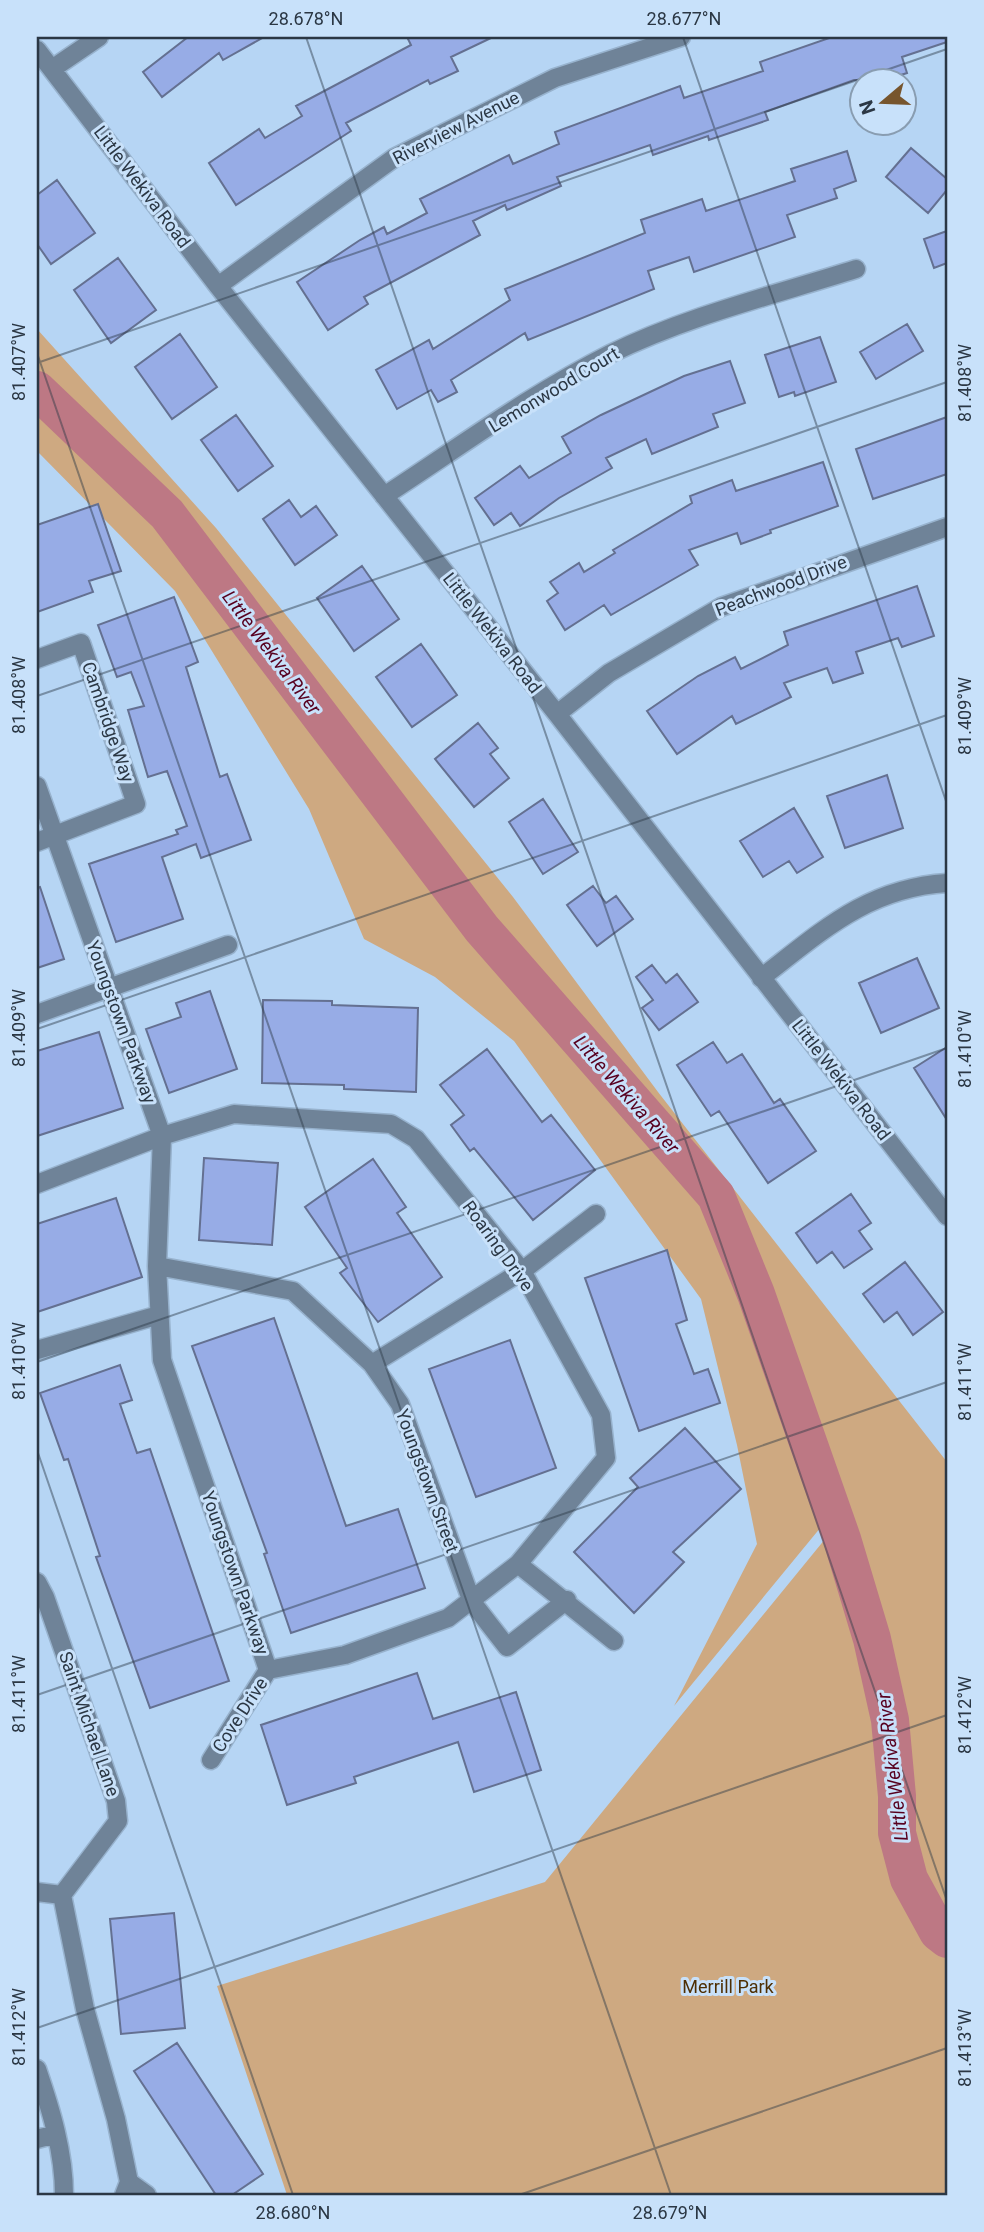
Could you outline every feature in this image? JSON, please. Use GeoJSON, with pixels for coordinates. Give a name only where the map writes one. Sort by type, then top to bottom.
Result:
{"type":"FeatureCollection","features":[{"type":"Feature","properties":{"kind":"street"},"geometry":{"type":"LineString","coordinates":[[52,69],[99,37]]}},
{"type":"Feature","properties":{"kind":"street","name":"Riverview Avenue"},"geometry":{"type":"LineString","coordinates":[[218,286],[394,158],[555,78],[681,37]]}},
{"type":"Feature","properties":{"kind":"street","name":"Little Wekiva Road"},"geometry":{"type":"LineString","coordinates":[[37,50],[218,286],[557,714],[947,1216]]}},
{"type":"Feature","properties":{"kind":"street","name":"Lemonwood Court"},"geometry":{"type":"LineString","coordinates":[[384,496],[543,393],[610,354],[693,320],[856,269]]}},
{"type":"Feature","properties":{"kind":"street","name":"Peachwood Drive"},"geometry":{"type":"LineString","coordinates":[[557,714],[609,673],[721,607],[947,527]]}},
{"type":"Feature","properties":{"kind":"street","name":"Cambridge Way"},"geometry":{"type":"LineString","coordinates":[[37,659],[82,643],[136,804],[55,833]]}},
{"type":"Feature","properties":{"kind":"street","name":"Youngstown Parkway"},"geometry":{"type":"LineString","coordinates":[[37,786],[107,989],[162,1136],[157,1266],[162,1360],[268,1670],[345,1655],[448,1618],[472,1602]]}},
{"type":"Feature","properties":{"kind":"street"},"geometry":{"type":"LineString","coordinates":[[37,842],[55,833]]}},
{"type":"Feature","properties":{"kind":"street"},"geometry":{"type":"LineString","coordinates":[[761,978],[841,916],[875,897],[922,884],[947,883]]}},
{"type":"Feature","properties":{"kind":"street"},"geometry":{"type":"LineString","coordinates":[[37,1014],[228,945]]}},
{"type":"Feature","properties":{"kind":"street","name":"Roaring Drive"},"geometry":{"type":"LineString","coordinates":[[37,1184],[162,1136],[234,1114],[391,1124],[416,1139],[522,1271],[601,1415],[606,1458],[518,1564],[472,1602]]}},
{"type":"Feature","properties":{"kind":"street"},"geometry":{"type":"LineString","coordinates":[[157,1266],[293,1291],[372,1364],[522,1271],[596,1214]]}},
{"type":"Feature","properties":{"kind":"street"},"geometry":{"type":"LineString","coordinates":[[37,1350],[159,1315]]}},
{"type":"Feature","properties":{"kind":"street","name":"Youngstown Street"},"geometry":{"type":"LineString","coordinates":[[372,1364],[400,1404],[472,1602],[507,1647],[566,1600]]}},
{"type":"Feature","properties":{"kind":"street"},"geometry":{"type":"LineString","coordinates":[[518,1564],[614,1641]]}},
{"type":"Feature","properties":{"kind":"street","name":"Saint Michael Lane"},"geometry":{"type":"LineString","coordinates":[[37,1582],[116,1801],[118,1821],[62,1895]]}},
{"type":"Feature","properties":{"kind":"street","name":"Cove Drive"},"geometry":{"type":"LineString","coordinates":[[211,1760],[268,1670]]}},
{"type":"Feature","properties":{"kind":"street"},"geometry":{"type":"LineString","coordinates":[[37,1892],[62,1895],[85,2009],[116,2119],[127,2189],[147,2195]]}},
{"type":"Feature","properties":{"kind":"street"},"geometry":{"type":"LineString","coordinates":[[37,2069],[56,2134],[64,2195]]}},
{"type":"Feature","properties":{"kind":"street"},"geometry":{"type":"LineString","coordinates":[[37,2139],[56,2134]]}},
{"type":"Feature","properties":{"kind":"green space"},"geometry":{"type":"Polygon","coordinates":[[[37,329],[216,528],[513,897],[658,1092],[947,1462],[947,1930],[917,1876],[906,1832],[891,1714],[866,1606],[836,1525],[827,1524],[821,1527],[674,1706],[757,1544],[737,1445],[701,1299],[514,1041],[435,977],[364,939],[309,809],[175,591],[37,451],[37,329]]]}},
{"type":"Feature","properties":{"kind":"green space","name":"Merrill Park"},"geometry":{"type":"Polygon","coordinates":[[[830,1533],[858,1622],[875,1690],[897,1836],[904,1865],[914,1894],[928,1921],[947,1946],[947,2195],[287,2195],[217,1986],[545,1882],[830,1533]]]}},
{"type":"Feature","properties":{"kind":"building"},"geometry":{"type":"Polygon","coordinates":[[[188,37],[264,37],[223,60],[219,53],[162,97],[143,72],[188,37]]]}},
{"type":"Feature","properties":{"kind":"building"},"geometry":{"type":"Polygon","coordinates":[[[407,37],[493,37],[451,57],[458,71],[430,84],[428,80],[346,123],[351,131],[236,205],[209,163],[259,129],[265,138],[302,116],[296,106],[411,45],[407,37]]]}},
{"type":"Feature","properties":{"kind":"building"},"geometry":{"type":"Polygon","coordinates":[[[832,37],[947,37],[947,42],[902,57],[905,66],[848,66],[848,82],[765,112],[768,120],[709,140],[708,136],[653,155],[650,145],[557,177],[561,186],[507,210],[505,205],[473,221],[480,235],[364,297],[368,304],[328,330],[297,282],[384,227],[387,234],[427,213],[420,199],[509,155],[513,164],[559,144],[555,132],[680,86],[684,98],[763,71],[760,62],[832,37]]]}},
{"type":"Feature","properties":{"kind":"building"},"geometry":{"type":"Polygon","coordinates":[[[911,148],[947,179],[947,190],[928,213],[886,177],[911,148]]]}},
{"type":"Feature","properties":{"kind":"building"},"geometry":{"type":"Polygon","coordinates":[[[847,151],[856,181],[834,189],[837,198],[787,215],[795,237],[694,272],[689,257],[648,271],[654,289],[528,340],[525,333],[451,380],[457,392],[438,402],[431,390],[397,409],[376,370],[429,340],[433,349],[510,300],[505,289],[645,233],[641,220],[702,199],[706,211],[795,181],[791,169],[847,151]]]}},
{"type":"Feature","properties":{"kind":"building"},"geometry":{"type":"Polygon","coordinates":[[[57,180],[95,233],[51,264],[37,244],[37,195],[57,180]]]}},
{"type":"Feature","properties":{"kind":"building"},"geometry":{"type":"Polygon","coordinates":[[[947,231],[947,263],[934,268],[924,239],[947,231]]]}},
{"type":"Feature","properties":{"kind":"building"},"geometry":{"type":"Polygon","coordinates":[[[118,258],[156,310],[111,343],[74,290],[118,258]]]}},
{"type":"Feature","properties":{"kind":"building"},"geometry":{"type":"Polygon","coordinates":[[[907,324],[923,351],[876,379],[860,352],[907,324]]]}},
{"type":"Feature","properties":{"kind":"building"},"geometry":{"type":"Polygon","coordinates":[[[180,334],[217,387],[172,419],[135,367],[180,334]]]}},
{"type":"Feature","properties":{"kind":"building"},"geometry":{"type":"Polygon","coordinates":[[[820,337],[836,382],[795,396],[794,392],[779,397],[765,355],[820,337]]]}},
{"type":"Feature","properties":{"kind":"building"},"geometry":{"type":"Polygon","coordinates":[[[730,361],[745,403],[713,414],[718,427],[652,454],[646,439],[606,458],[612,468],[559,498],[520,526],[511,513],[494,525],[475,498],[520,466],[529,478],[571,453],[562,437],[601,415],[684,376],[730,361]]]}},
{"type":"Feature","properties":{"kind":"building"},"geometry":{"type":"Polygon","coordinates":[[[236,415],[273,466],[238,491],[201,440],[236,415]]]}},
{"type":"Feature","properties":{"kind":"building"},"geometry":{"type":"Polygon","coordinates":[[[947,417],[947,474],[873,499],[856,449],[947,417]]]}},
{"type":"Feature","properties":{"kind":"building"},"geometry":{"type":"Polygon","coordinates":[[[823,462],[838,506],[770,530],[771,533],[741,544],[737,533],[689,550],[698,565],[611,615],[604,605],[565,630],[547,601],[558,593],[550,582],[579,563],[584,572],[615,553],[613,550],[692,503],[690,496],[732,480],[736,491],[823,462]]]}},
{"type":"Feature","properties":{"kind":"building"},"geometry":{"type":"Polygon","coordinates":[[[289,500],[301,517],[316,506],[337,535],[295,565],[263,519],[289,500]]]}},
{"type":"Feature","properties":{"kind":"building"},"geometry":{"type":"Polygon","coordinates":[[[98,504],[121,571],[89,581],[93,592],[37,612],[37,525],[98,504]]]}},
{"type":"Feature","properties":{"kind":"building"},"geometry":{"type":"Polygon","coordinates":[[[362,566],[399,619],[354,651],[317,598],[362,566]]]}},
{"type":"Feature","properties":{"kind":"building"},"geometry":{"type":"Polygon","coordinates":[[[917,586],[934,636],[902,647],[898,638],[856,652],[863,673],[833,683],[827,668],[784,683],[791,697],[736,724],[732,716],[677,754],[647,711],[698,676],[735,657],[741,669],[788,645],[784,632],[917,586]]]}},
{"type":"Feature","properties":{"kind":"building"},"geometry":{"type":"Polygon","coordinates":[[[174,597],[198,662],[186,667],[220,777],[227,774],[251,840],[201,858],[196,844],[162,857],[183,919],[116,942],[89,864],[178,834],[176,830],[187,826],[167,771],[148,777],[128,710],[144,706],[131,672],[117,677],[98,625],[174,597]]]}},
{"type":"Feature","properties":{"kind":"building"},"geometry":{"type":"Polygon","coordinates":[[[421,644],[457,695],[412,727],[376,677],[421,644]]]}},
{"type":"Feature","properties":{"kind":"building"},"geometry":{"type":"Polygon","coordinates":[[[478,723],[498,748],[490,754],[509,778],[474,807],[435,759],[478,723]]]}},
{"type":"Feature","properties":{"kind":"building"},"geometry":{"type":"Polygon","coordinates":[[[887,775],[903,828],[845,848],[827,796],[887,775]]]}},
{"type":"Feature","properties":{"kind":"building"},"geometry":{"type":"Polygon","coordinates":[[[543,799],[578,852],[543,874],[509,822],[543,799]]]}},
{"type":"Feature","properties":{"kind":"building"},"geometry":{"type":"Polygon","coordinates":[[[794,808],[823,857],[797,873],[789,861],[763,877],[740,841],[794,808]]]}},
{"type":"Feature","properties":{"kind":"building"},"geometry":{"type":"Polygon","coordinates":[[[593,886],[606,903],[616,896],[633,919],[597,946],[567,905],[593,886]]]}},
{"type":"Feature","properties":{"kind":"building"},"geometry":{"type":"Polygon","coordinates":[[[40,887],[64,959],[37,968],[37,888],[40,887]]]}},
{"type":"Feature","properties":{"kind":"building"},"geometry":{"type":"Polygon","coordinates":[[[917,958],[939,1008],[881,1033],[859,983],[917,958]]]}},
{"type":"Feature","properties":{"kind":"building"},"geometry":{"type":"Polygon","coordinates":[[[652,965],[666,983],[677,974],[698,1002],[659,1030],[642,1008],[653,1000],[636,977],[652,965]]]}},
{"type":"Feature","properties":{"kind":"building"},"geometry":{"type":"Polygon","coordinates":[[[210,991],[237,1069],[169,1093],[146,1029],[181,1017],[176,1003],[210,991]]]}},
{"type":"Feature","properties":{"kind":"building"},"geometry":{"type":"Polygon","coordinates":[[[263,1000],[332,1001],[332,1005],[418,1008],[416,1092],[344,1089],[344,1085],[262,1083],[263,1000]]]}},
{"type":"Feature","properties":{"kind":"building"},"geometry":{"type":"Polygon","coordinates":[[[99,1032],[123,1108],[37,1136],[37,1051],[99,1032]]]}},
{"type":"Feature","properties":{"kind":"building"},"geometry":{"type":"Polygon","coordinates":[[[713,1042],[727,1063],[742,1054],[774,1103],[780,1099],[816,1151],[768,1183],[719,1111],[711,1116],[677,1065],[713,1042]]]}},
{"type":"Feature","properties":{"kind":"building"},"geometry":{"type":"Polygon","coordinates":[[[947,1047],[947,1120],[914,1068],[947,1047]]]}},
{"type":"Feature","properties":{"kind":"building"},"geometry":{"type":"Polygon","coordinates":[[[487,1049],[542,1122],[551,1115],[595,1170],[533,1220],[474,1148],[470,1151],[451,1125],[464,1115],[440,1085],[487,1049]]]}},
{"type":"Feature","properties":{"kind":"building"},"geometry":{"type":"Polygon","coordinates":[[[204,1158],[278,1163],[272,1245],[199,1240],[204,1158]]]}},
{"type":"Feature","properties":{"kind":"building"},"geometry":{"type":"Polygon","coordinates":[[[373,1159],[406,1207],[397,1213],[442,1277],[378,1322],[340,1273],[347,1268],[305,1207],[373,1159]]]}},
{"type":"Feature","properties":{"kind":"building"},"geometry":{"type":"Polygon","coordinates":[[[851,1194],[871,1223],[859,1231],[872,1249],[844,1268],[832,1252],[817,1263],[796,1233],[851,1194]]]}},
{"type":"Feature","properties":{"kind":"building"},"geometry":{"type":"Polygon","coordinates":[[[116,1198],[142,1277],[37,1312],[37,1224],[116,1198]]]}},
{"type":"Feature","properties":{"kind":"building"},"geometry":{"type":"Polygon","coordinates":[[[667,1250],[687,1320],[676,1324],[694,1374],[708,1369],[720,1403],[639,1431],[585,1278],[667,1250]]]}},
{"type":"Feature","properties":{"kind":"building"},"geometry":{"type":"Polygon","coordinates":[[[905,1262],[943,1312],[913,1335],[897,1312],[884,1322],[863,1294],[905,1262]]]}},
{"type":"Feature","properties":{"kind":"building"},"geometry":{"type":"Polygon","coordinates":[[[274,1318],[346,1526],[398,1509],[425,1588],[291,1633],[264,1554],[267,1553],[192,1346],[274,1318]]]}},
{"type":"Feature","properties":{"kind":"building"},"geometry":{"type":"Polygon","coordinates":[[[510,1340],[556,1468],[476,1497],[429,1369],[510,1340]]]}},
{"type":"Feature","properties":{"kind":"building"},"geometry":{"type":"Polygon","coordinates":[[[120,1365],[132,1400],[120,1404],[137,1453],[150,1449],[229,1681],[150,1708],[96,1557],[100,1556],[68,1459],[64,1460],[40,1393],[120,1365]]]}},
{"type":"Feature","properties":{"kind":"building"},"geometry":{"type":"Polygon","coordinates":[[[685,1428],[741,1489],[673,1552],[684,1562],[634,1613],[574,1552],[638,1487],[630,1478],[685,1428]]]}},
{"type":"Feature","properties":{"kind":"building"},"geometry":{"type":"Polygon","coordinates":[[[417,1673],[433,1719],[516,1692],[541,1770],[474,1792],[458,1742],[354,1777],[356,1783],[287,1805],[261,1725],[417,1673]]]}},
{"type":"Feature","properties":{"kind":"building"},"geometry":{"type":"Polygon","coordinates":[[[174,1913],[185,2028],[121,2034],[110,1919],[174,1913]]]}},
{"type":"Feature","properties":{"kind":"building"},"geometry":{"type":"Polygon","coordinates":[[[177,2043],[263,2174],[232,2195],[216,2195],[134,2071],[177,2043]]]}},
{"type":"Feature","properties":{"kind":"waterway","name":"Little Wekiva River"},"geometry":{"type":"LineString","coordinates":[[37,390],[167,514],[482,929],[716,1196],[756,1294],[842,1539],[872,1639],[890,1720],[897,1796],[897,1833],[909,1879],[938,1932],[947,1939]]}}]}
